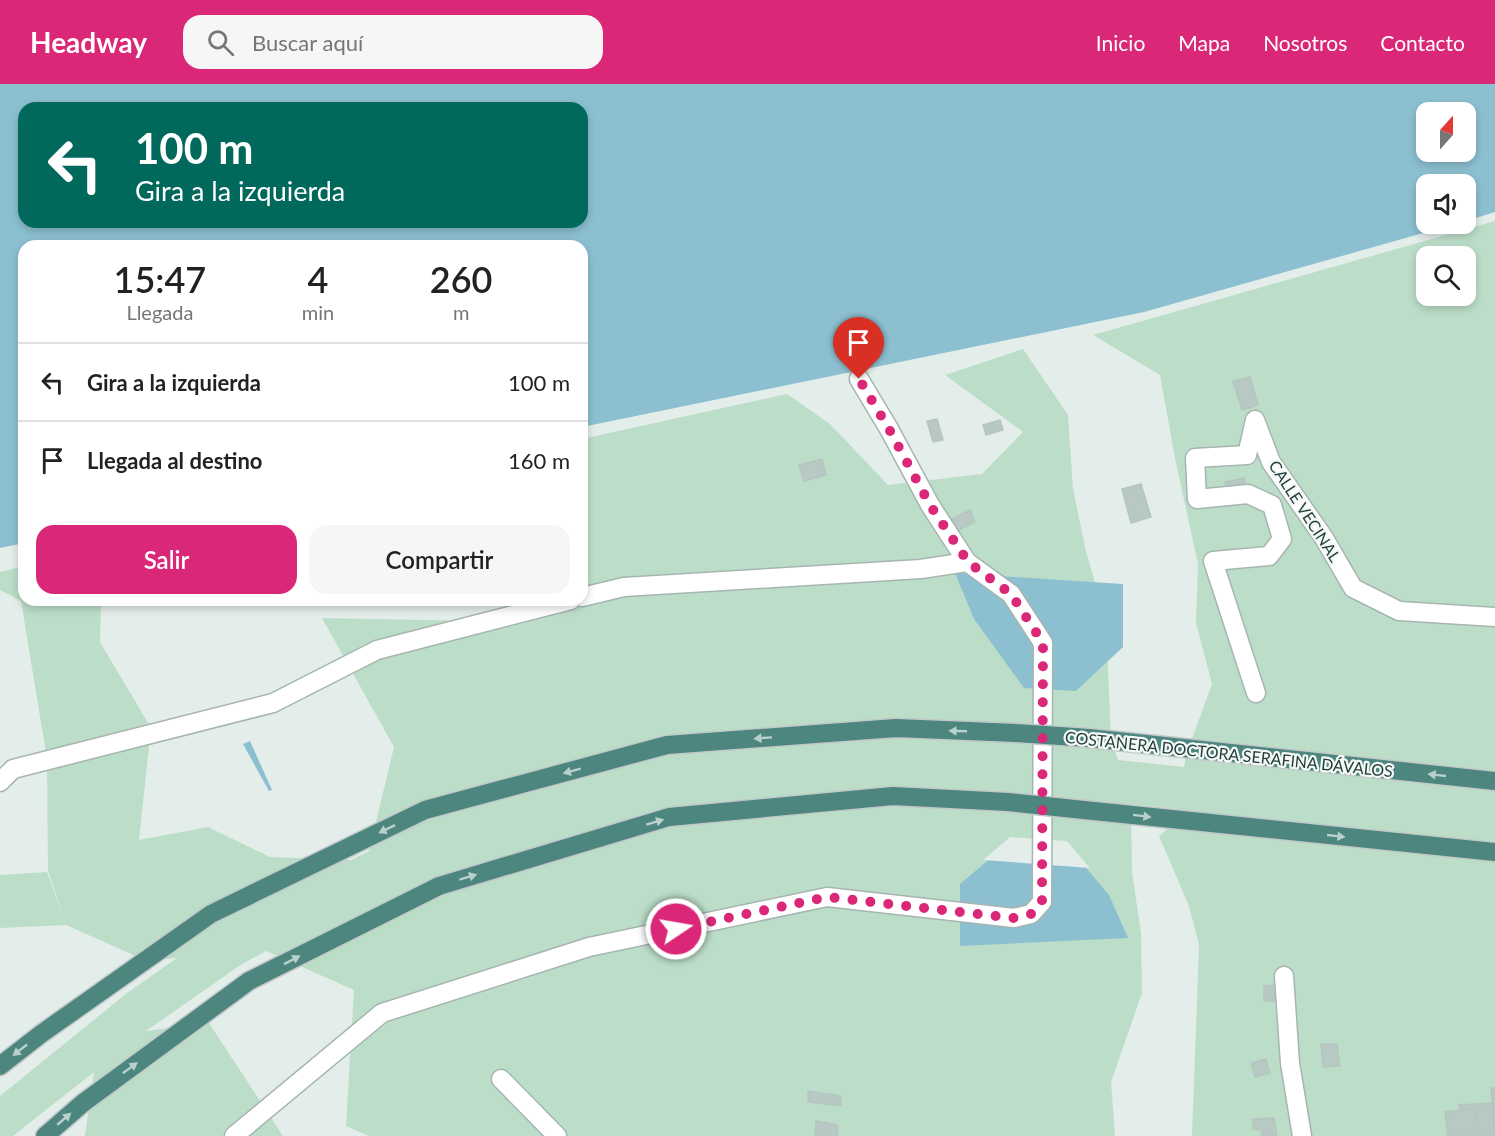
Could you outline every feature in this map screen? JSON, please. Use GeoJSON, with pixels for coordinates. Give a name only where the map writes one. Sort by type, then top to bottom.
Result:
{"type":"FeatureCollection","features":[{"type":"Feature","properties":{"kind":"highway","name":"COSTANERA DOCTORA SERAFINA DÁVALOS"},"geometry":{"type":"LineString","coordinates":[[0,1066],[41,1034],[211,914],[425,810],[667,745],[896,728],[1016,733],[1089,738],[1495,781]]}},
{"type":"Feature","properties":{"kind":"highway"},"geometry":{"type":"LineString","coordinates":[[45,1136],[83,1103],[249,981],[439,886],[669,817],[893,796],[1008,802],[1495,852]]}},
{"type":"Feature","properties":{"kind":"street"},"geometry":{"type":"LineString","coordinates":[[234,1136],[382,1013],[589,948],[827,897],[1014,918],[1031,914],[1042,902],[1043,643],[1011,594],[968,562],[930,505],[859,379]]}},
{"type":"Feature","properties":{"kind":"street","name":"CALLE VECINAL"},"geometry":{"type":"LineString","coordinates":[[1256,693],[1213,561],[1269,556],[1282,539],[1272,505],[1248,494],[1197,499],[1195,458],[1248,455],[1256,420],[1271,462],[1324,538],[1353,588],[1399,611],[1495,617]]}},
{"type":"Feature","properties":{"kind":"street"},"geometry":{"type":"LineString","coordinates":[[588,595],[624,586],[921,569],[968,562]]}},
{"type":"Feature","properties":{"kind":"street"},"geometry":{"type":"LineString","coordinates":[[0,782],[13,769],[273,704],[377,650],[548,606]]}},
{"type":"Feature","properties":{"kind":"street"},"geometry":{"type":"LineString","coordinates":[[1284,976],[1290,1063],[1302,1136]]}},
{"type":"Feature","properties":{"kind":"street"},"geometry":{"type":"LineString","coordinates":[[501,1079],[557,1136]]}},
{"type":"Feature","properties":{"kind":"green space"},"geometry":{"type":"Polygon","coordinates":[[[1495,221],[1495,1136],[1192,1136],[1199,945],[1189,906],[1159,836],[1176,822],[1178,809],[1131,804],[1132,873],[1141,933],[1142,993],[1111,1082],[1115,1136],[369,1136],[346,1126],[354,990],[266,951],[242,964],[146,1031],[209,1023],[283,1136],[85,1136],[94,1072],[13,1136],[0,1136],[0,1096],[127,993],[177,958],[147,961],[66,925],[0,928],[0,875],[47,872],[65,922],[48,871],[47,759],[22,606],[101,606],[100,642],[151,728],[139,840],[208,827],[270,857],[351,860],[369,851],[394,747],[322,618],[479,621],[553,606],[588,606],[588,438],[787,394],[830,424],[888,485],[982,474],[1023,432],[945,375],[1023,349],[1068,415],[1073,489],[1086,552],[1106,619],[1111,740],[1118,760],[1184,767],[1186,755],[1212,684],[1196,623],[1198,564],[1160,375],[1093,335],[1449,234],[1476,234],[1476,226],[1495,221]]]}},
{"type":"Feature","properties":{"kind":"green space"},"geometry":{"type":"Polygon","coordinates":[[[18,568],[18,599],[0,590],[0,572],[18,568]]]}},
{"type":"Feature","properties":{"kind":"water"},"geometry":{"type":"Polygon","coordinates":[[[0,84],[1495,84],[1495,212],[1476,218],[1476,174],[1416,174],[1416,234],[1420,234],[1144,312],[588,426],[588,240],[18,240],[18,544],[0,548],[0,84]]]}},
{"type":"Feature","properties":{"kind":"water"},"geometry":{"type":"Polygon","coordinates":[[[955,573],[1123,584],[1123,647],[1076,691],[1024,688],[974,619],[955,573]]]}},
{"type":"Feature","properties":{"kind":"water"},"geometry":{"type":"Polygon","coordinates":[[[250,741],[272,790],[269,791],[243,744],[250,741]]]}},
{"type":"Feature","properties":{"kind":"water"},"geometry":{"type":"Polygon","coordinates":[[[1012,840],[1066,844],[1109,895],[1128,938],[960,946],[960,884],[1012,840]]]}},
{"type":"Feature","properties":{"kind":"pier"},"geometry":{"type":"Polygon","coordinates":[[[1010,837],[1067,841],[1090,868],[983,860],[1010,837]]]}},
{"type":"Feature","properties":{"kind":"building"},"geometry":{"type":"Polygon","coordinates":[[[1250,377],[1258,405],[1242,410],[1233,381],[1250,377]]]}},
{"type":"Feature","properties":{"kind":"building"},"geometry":{"type":"Polygon","coordinates":[[[937,419],[943,440],[933,442],[927,421],[937,419]]]}},
{"type":"Feature","properties":{"kind":"building"},"geometry":{"type":"Polygon","coordinates":[[[1000,420],[1003,430],[986,435],[983,425],[1000,420]]]}},
{"type":"Feature","properties":{"kind":"building"},"geometry":{"type":"Polygon","coordinates":[[[822,459],[826,475],[804,481],[799,465],[822,459]]]}},
{"type":"Feature","properties":{"kind":"building"},"geometry":{"type":"Polygon","coordinates":[[[1244,478],[1248,494],[1229,498],[1225,482],[1244,478]]]}},
{"type":"Feature","properties":{"kind":"building"},"geometry":{"type":"Polygon","coordinates":[[[1141,484],[1151,517],[1131,523],[1122,489],[1141,484]]]}},
{"type":"Feature","properties":{"kind":"building"},"geometry":{"type":"Polygon","coordinates":[[[970,510],[975,522],[957,531],[951,519],[970,510]]]}},
{"type":"Feature","properties":{"kind":"building"},"geometry":{"type":"Polygon","coordinates":[[[1264,985],[1276,986],[1275,1001],[1264,1001],[1264,985]]]}},
{"type":"Feature","properties":{"kind":"building"},"geometry":{"type":"Polygon","coordinates":[[[1321,1044],[1337,1044],[1340,1066],[1323,1067],[1321,1044]]]}},
{"type":"Feature","properties":{"kind":"building"},"geometry":{"type":"Polygon","coordinates":[[[1266,1059],[1270,1073],[1255,1077],[1251,1063],[1266,1059]]]}},
{"type":"Feature","properties":{"kind":"building"},"geometry":{"type":"Polygon","coordinates":[[[1491,1088],[1495,1088],[1494,1125],[1491,1088]]]}},
{"type":"Feature","properties":{"kind":"building"},"geometry":{"type":"Polygon","coordinates":[[[808,1091],[841,1096],[841,1106],[808,1102],[808,1091]]]}},
{"type":"Feature","properties":{"kind":"building"},"geometry":{"type":"Polygon","coordinates":[[[1492,1103],[1495,1136],[1461,1136],[1459,1105],[1492,1103]]]}},
{"type":"Feature","properties":{"kind":"building"},"geometry":{"type":"Polygon","coordinates":[[[1476,1108],[1479,1136],[1448,1136],[1445,1112],[1476,1108]]]}},
{"type":"Feature","properties":{"kind":"building"},"geometry":{"type":"Polygon","coordinates":[[[1274,1118],[1277,1136],[1261,1136],[1263,1130],[1253,1129],[1253,1119],[1274,1118]]]}},
{"type":"Feature","properties":{"kind":"building"},"geometry":{"type":"Polygon","coordinates":[[[816,1121],[837,1125],[838,1136],[815,1136],[816,1121]]]}},
{"type":"Feature","properties":{"kind":"route"},"geometry":{"type":"LineString","coordinates":[[676,929],[827,897],[1014,918],[1031,914],[1042,902],[1043,643],[1011,594],[968,562],[930,505],[859,379]]}}]}
